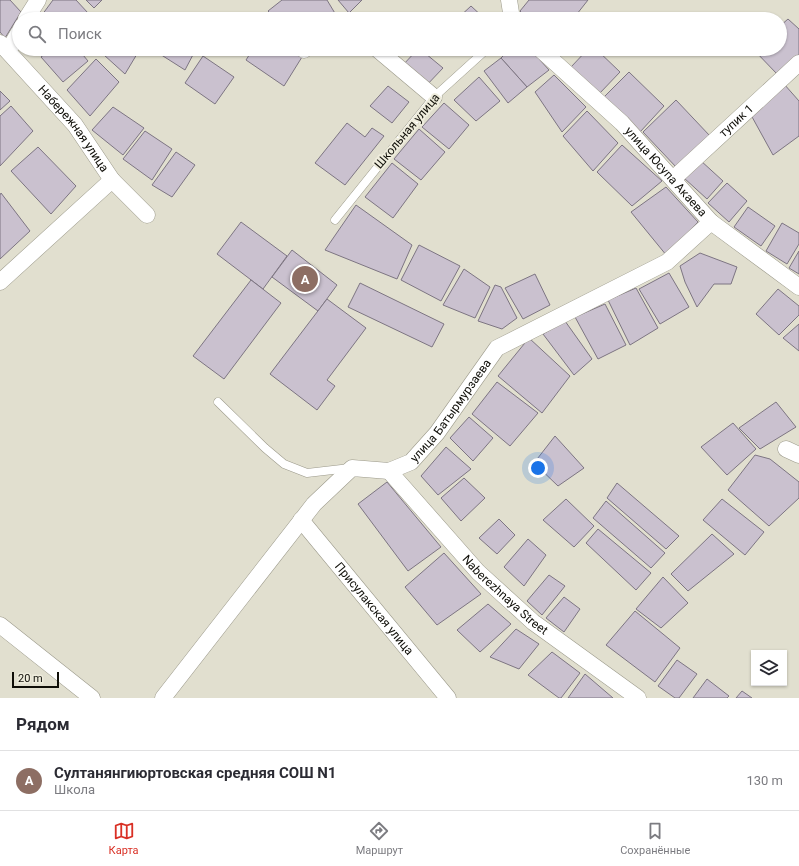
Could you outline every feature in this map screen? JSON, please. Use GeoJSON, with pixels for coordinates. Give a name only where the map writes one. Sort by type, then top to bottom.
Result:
{"type":"FeatureCollection","features":[{"type":"Feature","properties":{"kind":"street"},"geometry":{"type":"LineString","coordinates":[[30,12],[38,0]]}},
{"type":"Feature","properties":{"kind":"street"},"geometry":{"type":"LineString","coordinates":[[508,0],[511,12]]}},
{"type":"Feature","properties":{"kind":"street"},"geometry":{"type":"LineString","coordinates":[[4,47],[12,39]]}},
{"type":"Feature","properties":{"kind":"street","name":"Набережная улица"},"geometry":{"type":"LineString","coordinates":[[4,47],[12,56]]}},
{"type":"Feature","properties":{"kind":"street","name":"Набережная улица"},"geometry":{"type":"LineString","coordinates":[[12,56],[75,125],[112,180],[147,215]]}},
{"type":"Feature","properties":{"kind":"street"},"geometry":{"type":"LineString","coordinates":[[385,56],[434,97]]}},
{"type":"Feature","properties":{"kind":"street","name":"улица Юсупа Акаева"},"geometry":{"type":"LineString","coordinates":[[548,56],[622,123],[712,222],[799,287]]}},
{"type":"Feature","properties":{"kind":"street","name":"тупик 1"},"geometry":{"type":"LineString","coordinates":[[673,179],[799,63]]}},
{"type":"Feature","properties":{"kind":"street"},"geometry":{"type":"LineString","coordinates":[[0,282],[112,180]]}},
{"type":"Feature","properties":{"kind":"street","name":"улица Батырмурзаева"},"geometry":{"type":"LineString","coordinates":[[352,468],[389,471],[411,462],[437,433],[497,348],[667,262],[712,222]]}},
{"type":"Feature","properties":{"kind":"street"},"geometry":{"type":"LineString","coordinates":[[163,698],[314,504],[352,468]]}},
{"type":"Feature","properties":{"kind":"street","name":"Naberezhnaya Street"},"geometry":{"type":"LineString","coordinates":[[389,471],[478,572],[533,622],[638,698]]}},
{"type":"Feature","properties":{"kind":"street","name":"Присулакская улица"},"geometry":{"type":"LineString","coordinates":[[301,520],[448,698]]}},
{"type":"Feature","properties":{"kind":"street"},"geometry":{"type":"LineString","coordinates":[[0,625],[92,698]]}},
{"type":"Feature","properties":{"kind":"lane","name":"Школьная улица"},"geometry":{"type":"LineString","coordinates":[[335,220],[434,97],[480,56]]}},
{"type":"Feature","properties":{"kind":"lane"},"geometry":{"type":"LineString","coordinates":[[218,402],[265,448],[284,464],[307,473],[352,468]]}},
{"type":"Feature","properties":{"kind":"building"},"geometry":{"type":"Polygon","coordinates":[[[0,0],[10,0],[21,12],[12,12],[12,27],[5,38],[0,32],[0,0]]]}},
{"type":"Feature","properties":{"kind":"building"},"geometry":{"type":"Polygon","coordinates":[[[53,0],[76,0],[87,12],[44,12],[53,0]]]}},
{"type":"Feature","properties":{"kind":"building"},"geometry":{"type":"Polygon","coordinates":[[[86,0],[102,0],[94,8],[86,0]]]}},
{"type":"Feature","properties":{"kind":"building"},"geometry":{"type":"Polygon","coordinates":[[[282,0],[327,0],[334,12],[269,12],[268,11],[282,0]]]}},
{"type":"Feature","properties":{"kind":"building"},"geometry":{"type":"Polygon","coordinates":[[[338,0],[362,0],[350,12],[348,12],[338,0]]]}},
{"type":"Feature","properties":{"kind":"building"},"geometry":{"type":"Polygon","coordinates":[[[529,0],[588,0],[579,12],[520,11],[529,0]]]}},
{"type":"Feature","properties":{"kind":"building"},"geometry":{"type":"Polygon","coordinates":[[[471,6],[477,12],[465,12],[471,6]]]}},
{"type":"Feature","properties":{"kind":"building"},"geometry":{"type":"Polygon","coordinates":[[[788,19],[799,29],[799,55],[777,74],[760,56],[787,56],[788,19]]]}},
{"type":"Feature","properties":{"kind":"building"},"geometry":{"type":"Polygon","coordinates":[[[84,56],[88,61],[63,82],[41,57],[84,56]]]}},
{"type":"Feature","properties":{"kind":"building"},"geometry":{"type":"Polygon","coordinates":[[[105,56],[136,56],[125,74],[105,56]]]}},
{"type":"Feature","properties":{"kind":"building"},"geometry":{"type":"Polygon","coordinates":[[[163,56],[192,56],[185,70],[163,56]]]}},
{"type":"Feature","properties":{"kind":"building"},"geometry":{"type":"Polygon","coordinates":[[[203,56],[234,77],[215,104],[185,83],[203,56]]]}},
{"type":"Feature","properties":{"kind":"building"},"geometry":{"type":"Polygon","coordinates":[[[249,56],[302,57],[284,86],[246,60],[249,56]]]}},
{"type":"Feature","properties":{"kind":"building"},"geometry":{"type":"Polygon","coordinates":[[[411,56],[428,56],[443,68],[424,88],[401,67],[411,56]]]}},
{"type":"Feature","properties":{"kind":"building"},"geometry":{"type":"Polygon","coordinates":[[[503,56],[536,56],[549,70],[527,87],[501,58],[503,56]]]}},
{"type":"Feature","properties":{"kind":"building"},"geometry":{"type":"Polygon","coordinates":[[[581,56],[603,56],[620,72],[599,94],[571,67],[581,56]]]}},
{"type":"Feature","properties":{"kind":"building"},"geometry":{"type":"Polygon","coordinates":[[[501,58],[527,87],[508,103],[484,71],[501,58]]]}},
{"type":"Feature","properties":{"kind":"building"},"geometry":{"type":"Polygon","coordinates":[[[96,59],[119,82],[90,116],[67,90],[96,59]]]}},
{"type":"Feature","properties":{"kind":"building"},"geometry":{"type":"Polygon","coordinates":[[[629,72],[664,106],[640,132],[604,97],[629,72]]]}},
{"type":"Feature","properties":{"kind":"building"},"geometry":{"type":"Polygon","coordinates":[[[554,75],[586,107],[562,132],[535,92],[554,75]]]}},
{"type":"Feature","properties":{"kind":"building"},"geometry":{"type":"Polygon","coordinates":[[[479,77],[500,101],[476,121],[454,100],[479,77]]]}},
{"type":"Feature","properties":{"kind":"building"},"geometry":{"type":"Polygon","coordinates":[[[784,84],[799,101],[799,136],[773,155],[751,115],[784,84]]]}},
{"type":"Feature","properties":{"kind":"building"},"geometry":{"type":"Polygon","coordinates":[[[388,86],[409,102],[392,123],[370,106],[388,86]]]}},
{"type":"Feature","properties":{"kind":"building"},"geometry":{"type":"Polygon","coordinates":[[[0,91],[10,101],[0,110],[0,91]]]}},
{"type":"Feature","properties":{"kind":"building"},"geometry":{"type":"Polygon","coordinates":[[[676,100],[710,136],[677,168],[643,132],[676,100]]]}},
{"type":"Feature","properties":{"kind":"building"},"geometry":{"type":"Polygon","coordinates":[[[444,103],[469,125],[449,149],[422,127],[444,103]]]}},
{"type":"Feature","properties":{"kind":"building"},"geometry":{"type":"Polygon","coordinates":[[[11,106],[33,131],[0,166],[0,116],[11,106]]]}},
{"type":"Feature","properties":{"kind":"building"},"geometry":{"type":"Polygon","coordinates":[[[113,107],[144,128],[123,155],[92,130],[113,107]]]}},
{"type":"Feature","properties":{"kind":"building"},"geometry":{"type":"Polygon","coordinates":[[[587,111],[618,143],[593,171],[563,136],[587,111]]]}},
{"type":"Feature","properties":{"kind":"building"},"geometry":{"type":"Polygon","coordinates":[[[347,123],[365,137],[372,128],[384,136],[345,185],[315,163],[347,123]]]}},
{"type":"Feature","properties":{"kind":"building"},"geometry":{"type":"Polygon","coordinates":[[[419,129],[445,152],[421,180],[394,159],[419,129]]]}},
{"type":"Feature","properties":{"kind":"building"},"geometry":{"type":"Polygon","coordinates":[[[145,131],[172,149],[152,180],[123,159],[145,131]]]}},
{"type":"Feature","properties":{"kind":"building"},"geometry":{"type":"Polygon","coordinates":[[[622,145],[662,181],[632,206],[597,172],[622,145]]]}},
{"type":"Feature","properties":{"kind":"building"},"geometry":{"type":"Polygon","coordinates":[[[38,147],[76,186],[51,214],[11,171],[38,147]]]}},
{"type":"Feature","properties":{"kind":"building"},"geometry":{"type":"Polygon","coordinates":[[[176,152],[195,165],[172,197],[152,185],[176,152]]]}},
{"type":"Feature","properties":{"kind":"building"},"geometry":{"type":"Polygon","coordinates":[[[700,160],[723,181],[707,199],[684,178],[700,160]]]}},
{"type":"Feature","properties":{"kind":"building"},"geometry":{"type":"Polygon","coordinates":[[[392,163],[418,184],[393,218],[365,197],[392,163]]]}},
{"type":"Feature","properties":{"kind":"building"},"geometry":{"type":"Polygon","coordinates":[[[727,183],[747,201],[729,222],[708,203],[727,183]]]}},
{"type":"Feature","properties":{"kind":"building"},"geometry":{"type":"Polygon","coordinates":[[[666,187],[698,222],[667,256],[631,212],[666,187]]]}},
{"type":"Feature","properties":{"kind":"building"},"geometry":{"type":"Polygon","coordinates":[[[1,193],[30,231],[0,259],[0,195],[1,193]]]}},
{"type":"Feature","properties":{"kind":"building"},"geometry":{"type":"Polygon","coordinates":[[[356,205],[412,245],[397,279],[325,250],[356,205]]]}},
{"type":"Feature","properties":{"kind":"building"},"geometry":{"type":"Polygon","coordinates":[[[748,207],[775,226],[761,246],[734,227],[748,207]]]}},
{"type":"Feature","properties":{"kind":"building"},"geometry":{"type":"Polygon","coordinates":[[[241,222],[287,256],[263,289],[217,254],[241,222]]]}},
{"type":"Feature","properties":{"kind":"building"},"geometry":{"type":"Polygon","coordinates":[[[782,223],[799,233],[799,244],[787,264],[766,251],[782,223]]]}},
{"type":"Feature","properties":{"kind":"building"},"geometry":{"type":"Polygon","coordinates":[[[419,245],[460,266],[441,301],[401,280],[419,245]]]}},
{"type":"Feature","properties":{"kind":"building"},"geometry":{"type":"Polygon","coordinates":[[[292,250],[337,285],[318,311],[272,277],[292,250]]]}},
{"type":"Feature","properties":{"kind":"building"},"geometry":{"type":"Polygon","coordinates":[[[799,251],[799,274],[789,268],[799,251]]]}},
{"type":"Feature","properties":{"kind":"building"},"geometry":{"type":"Polygon","coordinates":[[[700,253],[737,267],[731,284],[714,284],[697,307],[685,282],[680,266],[700,253]]]}},
{"type":"Feature","properties":{"kind":"building"},"geometry":{"type":"Polygon","coordinates":[[[464,269],[490,287],[475,318],[443,305],[464,269]]]}},
{"type":"Feature","properties":{"kind":"building"},"geometry":{"type":"Polygon","coordinates":[[[669,273],[689,307],[660,324],[639,289],[669,273]]]}},
{"type":"Feature","properties":{"kind":"building"},"geometry":{"type":"Polygon","coordinates":[[[535,274],[550,305],[523,319],[505,288],[535,274]]]}},
{"type":"Feature","properties":{"kind":"building"},"geometry":{"type":"Polygon","coordinates":[[[251,280],[281,303],[224,379],[193,356],[251,280]]]}},
{"type":"Feature","properties":{"kind":"building"},"geometry":{"type":"Polygon","coordinates":[[[360,283],[444,324],[432,347],[348,307],[360,283]]]}},
{"type":"Feature","properties":{"kind":"building"},"geometry":{"type":"Polygon","coordinates":[[[495,285],[501,287],[517,318],[502,329],[478,321],[495,285]]]}},
{"type":"Feature","properties":{"kind":"building"},"geometry":{"type":"Polygon","coordinates":[[[636,288],[658,328],[630,345],[608,300],[636,288]]]}},
{"type":"Feature","properties":{"kind":"building"},"geometry":{"type":"Polygon","coordinates":[[[778,289],[799,306],[799,315],[779,335],[756,314],[778,289]]]}},
{"type":"Feature","properties":{"kind":"building"},"geometry":{"type":"Polygon","coordinates":[[[327,299],[366,328],[327,380],[335,386],[317,410],[270,374],[327,299]]]}},
{"type":"Feature","properties":{"kind":"building"},"geometry":{"type":"Polygon","coordinates":[[[605,304],[626,345],[598,359],[575,317],[605,304]]]}},
{"type":"Feature","properties":{"kind":"building"},"geometry":{"type":"Polygon","coordinates":[[[565,321],[592,359],[574,375],[543,334],[565,321]]]}},
{"type":"Feature","properties":{"kind":"building"},"geometry":{"type":"Polygon","coordinates":[[[799,324],[799,351],[783,338],[799,324]]]}},
{"type":"Feature","properties":{"kind":"building"},"geometry":{"type":"Polygon","coordinates":[[[529,338],[570,376],[542,413],[498,376],[529,338]]]}},
{"type":"Feature","properties":{"kind":"building"},"geometry":{"type":"Polygon","coordinates":[[[497,382],[538,413],[510,446],[472,414],[497,382]]]}},
{"type":"Feature","properties":{"kind":"building"},"geometry":{"type":"Polygon","coordinates":[[[776,402],[796,427],[760,449],[739,428],[776,402]]]}},
{"type":"Feature","properties":{"kind":"building"},"geometry":{"type":"Polygon","coordinates":[[[469,417],[493,438],[473,461],[450,438],[469,417]]]}},
{"type":"Feature","properties":{"kind":"building"},"geometry":{"type":"Polygon","coordinates":[[[733,423],[756,449],[727,475],[701,447],[733,423]]]}},
{"type":"Feature","properties":{"kind":"building"},"geometry":{"type":"Polygon","coordinates":[[[555,436],[584,468],[558,486],[534,463],[555,436]]]}},
{"type":"Feature","properties":{"kind":"building"},"geometry":{"type":"Polygon","coordinates":[[[446,447],[471,469],[438,495],[421,476],[446,447]]]}},
{"type":"Feature","properties":{"kind":"building"},"geometry":{"type":"Polygon","coordinates":[[[755,455],[770,459],[799,482],[799,498],[769,526],[728,490],[755,455]]]}},
{"type":"Feature","properties":{"kind":"building"},"geometry":{"type":"Polygon","coordinates":[[[464,478],[485,498],[461,521],[441,498],[464,478]]]}},
{"type":"Feature","properties":{"kind":"building"},"geometry":{"type":"Polygon","coordinates":[[[387,482],[441,547],[408,571],[358,504],[387,482]]]}},
{"type":"Feature","properties":{"kind":"building"},"geometry":{"type":"Polygon","coordinates":[[[617,483],[679,536],[666,549],[607,498],[617,483]]]}},
{"type":"Feature","properties":{"kind":"building"},"geometry":{"type":"Polygon","coordinates":[[[566,499],[594,526],[574,547],[543,520],[566,499]]]}},
{"type":"Feature","properties":{"kind":"building"},"geometry":{"type":"Polygon","coordinates":[[[722,499],[764,532],[745,555],[703,520],[722,499]]]}},
{"type":"Feature","properties":{"kind":"building"},"geometry":{"type":"Polygon","coordinates":[[[606,501],[665,553],[651,568],[593,518],[606,501]]]}},
{"type":"Feature","properties":{"kind":"building"},"geometry":{"type":"Polygon","coordinates":[[[499,519],[515,535],[497,554],[479,538],[499,519]]]}},
{"type":"Feature","properties":{"kind":"building"},"geometry":{"type":"Polygon","coordinates":[[[598,529],[651,573],[636,590],[586,543],[598,529]]]}},
{"type":"Feature","properties":{"kind":"building"},"geometry":{"type":"Polygon","coordinates":[[[712,534],[734,554],[688,591],[671,574],[712,534]]]}},
{"type":"Feature","properties":{"kind":"building"},"geometry":{"type":"Polygon","coordinates":[[[528,539],[546,555],[524,586],[504,567],[528,539]]]}},
{"type":"Feature","properties":{"kind":"building"},"geometry":{"type":"Polygon","coordinates":[[[444,553],[481,594],[437,625],[405,587],[444,553]]]}},
{"type":"Feature","properties":{"kind":"building"},"geometry":{"type":"Polygon","coordinates":[[[549,575],[565,586],[542,615],[527,601],[549,575]]]}},
{"type":"Feature","properties":{"kind":"building"},"geometry":{"type":"Polygon","coordinates":[[[663,577],[688,603],[661,628],[636,609],[663,577]]]}},
{"type":"Feature","properties":{"kind":"building"},"geometry":{"type":"Polygon","coordinates":[[[564,597],[580,609],[564,632],[546,618],[564,597]]]}},
{"type":"Feature","properties":{"kind":"building"},"geometry":{"type":"Polygon","coordinates":[[[488,604],[511,624],[480,652],[457,630],[488,604]]]}},
{"type":"Feature","properties":{"kind":"building"},"geometry":{"type":"Polygon","coordinates":[[[635,611],[680,648],[655,682],[606,645],[635,611]]]}},
{"type":"Feature","properties":{"kind":"building"},"geometry":{"type":"Polygon","coordinates":[[[516,629],[539,644],[519,669],[490,657],[516,629]]]}},
{"type":"Feature","properties":{"kind":"building"},"geometry":{"type":"Polygon","coordinates":[[[552,652],[580,673],[561,698],[528,675],[552,652]]]}},
{"type":"Feature","properties":{"kind":"building"},"geometry":{"type":"Polygon","coordinates":[[[677,660],[697,674],[679,698],[675,698],[658,686],[677,660]]]}},
{"type":"Feature","properties":{"kind":"building"},"geometry":{"type":"Polygon","coordinates":[[[585,674],[613,698],[568,698],[585,674]]]}},
{"type":"Feature","properties":{"kind":"building"},"geometry":{"type":"Polygon","coordinates":[[[707,679],[729,696],[727,698],[693,698],[707,679]]]}},
{"type":"Feature","properties":{"kind":"building"},"geometry":{"type":"Polygon","coordinates":[[[742,691],[752,698],[736,698],[742,691]]]}},
{"type":"Feature","properties":{"kind":"place","name":"Султанянгиюртовская средняя СОШ N1"},"geometry":{"type":"Point","coordinates":[305,279]}}]}
